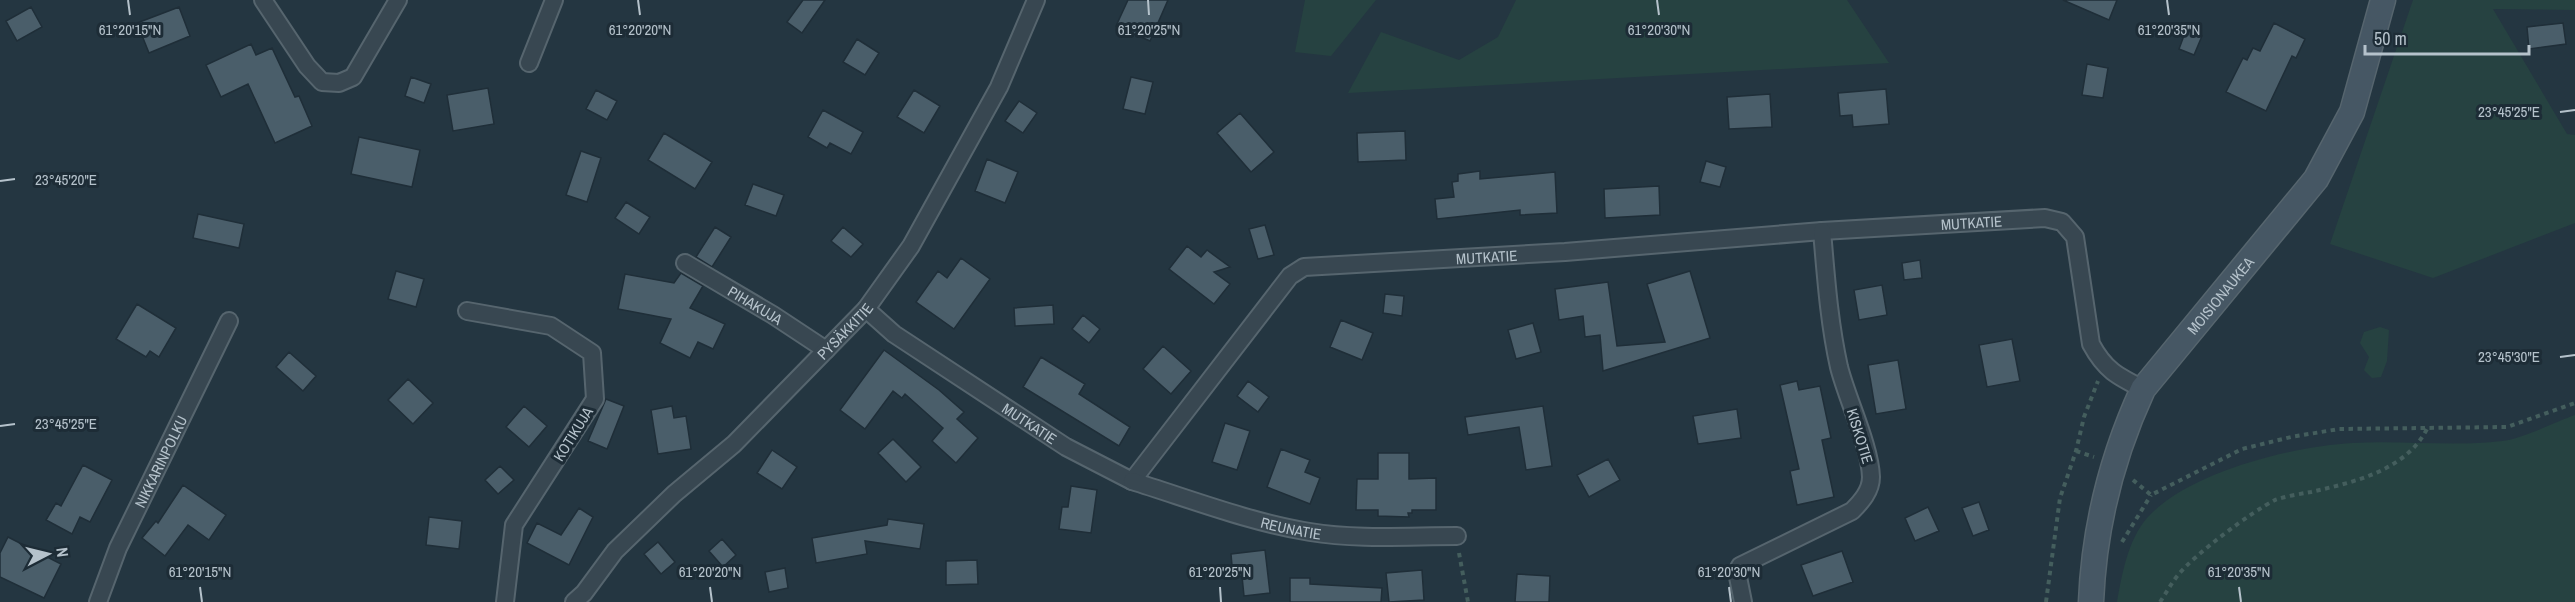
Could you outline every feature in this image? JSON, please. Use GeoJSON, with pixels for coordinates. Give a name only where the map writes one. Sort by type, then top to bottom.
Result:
{"type":"FeatureCollection","features":[{"type":"Feature","properties":{"kind":"street"},"geometry":{"type":"LineString","coordinates":[[263,0],[307,66],[322,82],[339,83],[353,76],[398,0]]}},
{"type":"Feature","properties":{"kind":"street"},"geometry":{"type":"LineString","coordinates":[[529,63],[554,0]]}},
{"type":"Feature","properties":{"kind":"street","name":"PYSÄKKITIE"},"geometry":{"type":"LineString","coordinates":[[574,602],[584,593],[615,551],[674,494],[734,444],[866,309],[911,246],[999,87],[1036,0]]}},
{"type":"Feature","properties":{"kind":"street","name":"MOISIONAUKEA"},"geometry":{"type":"LineString","coordinates":[[2091,602],[2099,523],[2123,435],[2143,389],[2316,179],[2352,112],[2383,0]]}},
{"type":"Feature","properties":{"kind":"street","name":"MUTKATIE"},"geometry":{"type":"LineString","coordinates":[[866,309],[894,334],[1066,447],[1132,481],[1290,276],[1304,267],[1323,264],[1565,252],[1822,231],[2045,218],[2062,222],[2075,237],[2091,344],[2104,366]]}},
{"type":"Feature","properties":{"kind":"street","name":"KISKOTIE"},"geometry":{"type":"LineString","coordinates":[[1743,602],[1737,572],[1740,566],[1852,511],[1864,499],[1871,480],[1869,462],[1840,369],[1828,315],[1822,231]]}},
{"type":"Feature","properties":{"kind":"street","name":"PIHAKUJA"},"geometry":{"type":"LineString","coordinates":[[685,263],[773,315],[826,350]]}},
{"type":"Feature","properties":{"kind":"street","name":"KOTIKUJA"},"geometry":{"type":"LineString","coordinates":[[467,311],[551,326],[592,353],[595,399],[514,525],[505,602]]}},
{"type":"Feature","properties":{"kind":"street","name":"NIKKARINPOLKU"},"geometry":{"type":"LineString","coordinates":[[98,602],[118,548],[229,321]]}},
{"type":"Feature","properties":{"kind":"street"},"geometry":{"type":"LineString","coordinates":[[2104,366],[2143,389]]}},
{"type":"Feature","properties":{"kind":"street","name":"REUNATIE"},"geometry":{"type":"LineString","coordinates":[[1132,481],[1256,519],[1310,532],[1361,536],[1457,536]]}},
{"type":"Feature","properties":{"kind":"path"},"geometry":{"type":"LineString","coordinates":[[2046,602],[2060,498],[2076,451],[2084,417],[2104,366]]}},
{"type":"Feature","properties":{"kind":"path"},"geometry":{"type":"LineString","coordinates":[[2196,472],[2242,449],[2291,437],[2339,429],[2507,427],[2575,403]]}},
{"type":"Feature","properties":{"kind":"path"},"geometry":{"type":"LineString","coordinates":[[2160,602],[2179,574],[2248,517],[2277,500],[2372,475],[2403,459],[2419,444],[2427,429]]}},
{"type":"Feature","properties":{"kind":"path"},"geometry":{"type":"LineString","coordinates":[[2120,552],[2122,541],[2151,495]]}},
{"type":"Feature","properties":{"kind":"path"},"geometry":{"type":"LineString","coordinates":[[1457,536],[1468,602]]}},
{"type":"Feature","properties":{"kind":"green space"},"geometry":{"type":"Polygon","coordinates":[[[1305,0],[1376,0],[1331,56],[1295,52],[1305,0]]]}},
{"type":"Feature","properties":{"kind":"green space"},"geometry":{"type":"Polygon","coordinates":[[[1516,0],[1847,0],[1889,63],[1348,93],[1381,32],[1459,60],[1498,37],[1516,0]]]}},
{"type":"Feature","properties":{"kind":"green space"},"geometry":{"type":"Polygon","coordinates":[[[2413,0],[2575,0],[2575,10],[2493,9],[2567,134],[2575,135],[2575,223],[2433,278],[2330,244],[2413,0]]]}},
{"type":"Feature","properties":{"kind":"green space"},"geometry":{"type":"Polygon","coordinates":[[[2380,327],[2389,330],[2387,361],[2381,377],[2372,378],[2364,370],[2369,357],[2360,343],[2364,332],[2380,327]]]}},
{"type":"Feature","properties":{"kind":"green space"},"geometry":{"type":"Polygon","coordinates":[[[2575,415],[2575,602],[2117,602],[2130,547],[2140,527],[2165,502],[2188,487],[2214,475],[2272,456],[2329,445],[2371,442],[2484,443],[2510,440],[2575,415]]]}},
{"type":"Feature","properties":{"kind":"building"},"geometry":{"type":"Polygon","coordinates":[[[803,0],[825,0],[802,33],[787,22],[803,0]]]}},
{"type":"Feature","properties":{"kind":"building"},"geometry":{"type":"Polygon","coordinates":[[[1128,0],[1168,0],[1150,41],[1116,26],[1128,0]]]}},
{"type":"Feature","properties":{"kind":"building"},"geometry":{"type":"Polygon","coordinates":[[[2063,0],[2117,0],[2109,20],[2063,0]]]}},
{"type":"Feature","properties":{"kind":"building"},"geometry":{"type":"Polygon","coordinates":[[[31,7],[42,27],[17,41],[6,21],[31,7]]]}},
{"type":"Feature","properties":{"kind":"building"},"geometry":{"type":"Polygon","coordinates":[[[179,7],[190,36],[149,53],[137,23],[179,7]]]}},
{"type":"Feature","properties":{"kind":"building"},"geometry":{"type":"Polygon","coordinates":[[[2274,23],[2305,39],[2296,58],[2292,56],[2266,111],[2226,92],[2243,58],[2247,60],[2253,48],[2260,51],[2274,23]]]}},
{"type":"Feature","properties":{"kind":"building"},"geometry":{"type":"Polygon","coordinates":[[[2563,23],[2566,44],[2529,49],[2527,27],[2563,23]]]}},
{"type":"Feature","properties":{"kind":"building"},"geometry":{"type":"Polygon","coordinates":[[[2186,30],[2202,36],[2194,55],[2179,49],[2186,30]]]}},
{"type":"Feature","properties":{"kind":"building"},"geometry":{"type":"Polygon","coordinates":[[[857,39],[879,53],[865,75],[843,62],[857,39]]]}},
{"type":"Feature","properties":{"kind":"building"},"geometry":{"type":"Polygon","coordinates":[[[251,44],[256,55],[272,48],[295,97],[299,96],[312,126],[275,143],[248,84],[221,97],[206,65],[251,44]]]}},
{"type":"Feature","properties":{"kind":"building"},"geometry":{"type":"Polygon","coordinates":[[[2087,64],[2108,68],[2103,98],[2082,95],[2087,64]]]}},
{"type":"Feature","properties":{"kind":"building"},"geometry":{"type":"Polygon","coordinates":[[[411,77],[431,84],[424,103],[405,96],[411,77]]]}},
{"type":"Feature","properties":{"kind":"building"},"geometry":{"type":"Polygon","coordinates":[[[1131,77],[1153,82],[1145,114],[1123,109],[1131,77]]]}},
{"type":"Feature","properties":{"kind":"building"},"geometry":{"type":"Polygon","coordinates":[[[488,88],[494,124],[453,131],[447,95],[488,88]]]}},
{"type":"Feature","properties":{"kind":"building"},"geometry":{"type":"Polygon","coordinates":[[[1886,89],[1889,124],[1853,127],[1852,115],[1840,116],[1838,93],[1886,89]]]}},
{"type":"Feature","properties":{"kind":"building"},"geometry":{"type":"Polygon","coordinates":[[[596,90],[617,101],[607,120],[586,109],[596,90]]]}},
{"type":"Feature","properties":{"kind":"building"},"geometry":{"type":"Polygon","coordinates":[[[914,90],[940,106],[924,133],[897,117],[914,90]]]}},
{"type":"Feature","properties":{"kind":"building"},"geometry":{"type":"Polygon","coordinates":[[[1770,94],[1772,127],[1729,129],[1727,97],[1770,94]]]}},
{"type":"Feature","properties":{"kind":"building"},"geometry":{"type":"Polygon","coordinates":[[[1019,101],[1037,113],[1023,133],[1005,121],[1019,101]]]}},
{"type":"Feature","properties":{"kind":"building"},"geometry":{"type":"Polygon","coordinates":[[[823,110],[863,132],[851,154],[830,143],[827,148],[808,137],[823,110]]]}},
{"type":"Feature","properties":{"kind":"building"},"geometry":{"type":"Polygon","coordinates":[[[1240,113],[1274,152],[1251,172],[1217,133],[1240,113]]]}},
{"type":"Feature","properties":{"kind":"building"},"geometry":{"type":"Polygon","coordinates":[[[1405,131],[1406,160],[1358,162],[1357,133],[1405,131]]]}},
{"type":"Feature","properties":{"kind":"building"},"geometry":{"type":"Polygon","coordinates":[[[664,133],[712,162],[695,189],[648,160],[664,133]]]}},
{"type":"Feature","properties":{"kind":"building"},"geometry":{"type":"Polygon","coordinates":[[[359,137],[420,150],[412,187],[351,174],[359,137]]]}},
{"type":"Feature","properties":{"kind":"building"},"geometry":{"type":"Polygon","coordinates":[[[581,151],[601,158],[587,202],[566,195],[581,151]]]}},
{"type":"Feature","properties":{"kind":"building"},"geometry":{"type":"Polygon","coordinates":[[[987,159],[1018,172],[1005,203],[975,191],[987,159]]]}},
{"type":"Feature","properties":{"kind":"building"},"geometry":{"type":"Polygon","coordinates":[[[1706,161],[1726,167],[1720,187],[1700,182],[1706,161]]]}},
{"type":"Feature","properties":{"kind":"building"},"geometry":{"type":"Polygon","coordinates":[[[1480,171],[1480,179],[1555,172],[1557,213],[1520,215],[1520,210],[1437,219],[1435,199],[1454,197],[1452,182],[1458,181],[1458,174],[1480,171]]]}},
{"type":"Feature","properties":{"kind":"building"},"geometry":{"type":"Polygon","coordinates":[[[753,184],[784,195],[776,216],[745,205],[753,184]]]}},
{"type":"Feature","properties":{"kind":"building"},"geometry":{"type":"Polygon","coordinates":[[[1659,186],[1660,215],[1605,218],[1604,189],[1659,186]]]}},
{"type":"Feature","properties":{"kind":"building"},"geometry":{"type":"Polygon","coordinates":[[[626,202],[650,217],[639,234],[615,218],[626,202]]]}},
{"type":"Feature","properties":{"kind":"building"},"geometry":{"type":"Polygon","coordinates":[[[198,214],[244,224],[239,248],[193,238],[198,214]]]}},
{"type":"Feature","properties":{"kind":"building"},"geometry":{"type":"Polygon","coordinates":[[[1265,225],[1274,255],[1258,259],[1249,229],[1265,225]]]}},
{"type":"Feature","properties":{"kind":"building"},"geometry":{"type":"Polygon","coordinates":[[[715,227],[731,237],[712,267],[696,257],[715,227]]]}},
{"type":"Feature","properties":{"kind":"building"},"geometry":{"type":"Polygon","coordinates":[[[843,227],[863,244],[851,257],[831,241],[843,227]]]}},
{"type":"Feature","properties":{"kind":"building"},"geometry":{"type":"Polygon","coordinates":[[[1187,246],[1201,257],[1207,250],[1230,267],[1214,272],[1230,284],[1214,304],[1169,269],[1187,246]]]}},
{"type":"Feature","properties":{"kind":"building"},"geometry":{"type":"Polygon","coordinates":[[[961,258],[990,279],[954,329],[916,302],[938,271],[947,278],[961,258]]]}},
{"type":"Feature","properties":{"kind":"building"},"geometry":{"type":"Polygon","coordinates":[[[1920,260],[1922,278],[1904,280],[1902,263],[1920,260]]]}},
{"type":"Feature","properties":{"kind":"building"},"geometry":{"type":"Polygon","coordinates":[[[396,271],[424,279],[416,307],[388,299],[396,271]]]}},
{"type":"Feature","properties":{"kind":"building"},"geometry":{"type":"Polygon","coordinates":[[[1690,271],[1710,338],[1603,371],[1600,335],[1585,337],[1583,316],[1559,320],[1555,289],[1608,282],[1617,346],[1665,342],[1647,284],[1690,271]]]}},
{"type":"Feature","properties":{"kind":"building"},"geometry":{"type":"Polygon","coordinates":[[[681,273],[703,286],[690,308],[725,324],[713,349],[698,342],[690,358],[660,343],[671,319],[618,309],[625,274],[674,283],[681,273]]]}},
{"type":"Feature","properties":{"kind":"building"},"geometry":{"type":"Polygon","coordinates":[[[1882,285],[1887,315],[1859,320],[1854,290],[1882,285]]]}},
{"type":"Feature","properties":{"kind":"building"},"geometry":{"type":"Polygon","coordinates":[[[1385,294],[1404,296],[1402,316],[1383,313],[1385,294]]]}},
{"type":"Feature","properties":{"kind":"building"},"geometry":{"type":"Polygon","coordinates":[[[137,304],[176,328],[159,357],[150,351],[146,357],[116,339],[137,304]]]}},
{"type":"Feature","properties":{"kind":"building"},"geometry":{"type":"Polygon","coordinates":[[[1053,305],[1054,324],[1015,326],[1014,308],[1053,305]]]}},
{"type":"Feature","properties":{"kind":"building"},"geometry":{"type":"Polygon","coordinates":[[[1083,315],[1100,329],[1089,343],[1072,329],[1083,315]]]}},
{"type":"Feature","properties":{"kind":"building"},"geometry":{"type":"Polygon","coordinates":[[[1341,320],[1373,333],[1362,360],[1330,347],[1341,320]]]}},
{"type":"Feature","properties":{"kind":"building"},"geometry":{"type":"Polygon","coordinates":[[[1533,323],[1541,352],[1516,359],[1508,330],[1533,323]]]}},
{"type":"Feature","properties":{"kind":"building"},"geometry":{"type":"Polygon","coordinates":[[[2012,339],[2020,381],[1987,387],[1979,345],[2012,339]]]}},
{"type":"Feature","properties":{"kind":"building"},"geometry":{"type":"Polygon","coordinates":[[[1163,346],[1191,371],[1171,394],[1143,369],[1163,346]]]}},
{"type":"Feature","properties":{"kind":"building"},"geometry":{"type":"Polygon","coordinates":[[[884,350],[939,390],[964,412],[957,419],[978,438],[956,463],[932,441],[943,428],[905,394],[902,398],[893,391],[865,429],[840,410],[884,350]]]}},
{"type":"Feature","properties":{"kind":"building"},"geometry":{"type":"Polygon","coordinates":[[[289,352],[316,376],[303,391],[276,367],[289,352]]]}},
{"type":"Feature","properties":{"kind":"building"},"geometry":{"type":"Polygon","coordinates":[[[1041,357],[1085,384],[1079,394],[1130,427],[1119,446],[1023,387],[1041,357]]]}},
{"type":"Feature","properties":{"kind":"building"},"geometry":{"type":"Polygon","coordinates":[[[1898,360],[1906,409],[1876,414],[1868,365],[1898,360]]]}},
{"type":"Feature","properties":{"kind":"building"},"geometry":{"type":"Polygon","coordinates":[[[408,379],[433,403],[413,424],[388,400],[408,379]]]}},
{"type":"Feature","properties":{"kind":"building"},"geometry":{"type":"Polygon","coordinates":[[[1248,381],[1269,397],[1258,412],[1237,396],[1248,381]]]}},
{"type":"Feature","properties":{"kind":"building"},"geometry":{"type":"Polygon","coordinates":[[[1797,381],[1799,390],[1820,386],[1831,438],[1822,440],[1834,497],[1797,505],[1790,471],[1799,469],[1780,385],[1797,381]]]}},
{"type":"Feature","properties":{"kind":"building"},"geometry":{"type":"Polygon","coordinates":[[[606,399],[624,406],[607,449],[588,441],[606,399]]]}},
{"type":"Feature","properties":{"kind":"building"},"geometry":{"type":"Polygon","coordinates":[[[524,406],[547,426],[529,447],[506,427],[524,406]]]}},
{"type":"Feature","properties":{"kind":"building"},"geometry":{"type":"Polygon","coordinates":[[[672,406],[674,418],[686,416],[691,449],[658,454],[651,410],[672,406]]]}},
{"type":"Feature","properties":{"kind":"building"},"geometry":{"type":"Polygon","coordinates":[[[1543,406],[1552,466],[1526,470],[1519,427],[1468,435],[1465,417],[1543,406]]]}},
{"type":"Feature","properties":{"kind":"building"},"geometry":{"type":"Polygon","coordinates":[[[1737,409],[1741,438],[1698,444],[1693,416],[1737,409]]]}},
{"type":"Feature","properties":{"kind":"building"},"geometry":{"type":"Polygon","coordinates":[[[1225,423],[1250,431],[1237,470],[1212,462],[1225,423]]]}},
{"type":"Feature","properties":{"kind":"building"},"geometry":{"type":"Polygon","coordinates":[[[893,439],[921,467],[906,482],[878,453],[893,439]]]}},
{"type":"Feature","properties":{"kind":"building"},"geometry":{"type":"Polygon","coordinates":[[[1281,449],[1310,460],[1305,472],[1320,478],[1310,504],[1267,487],[1281,449]]]}},
{"type":"Feature","properties":{"kind":"building"},"geometry":{"type":"Polygon","coordinates":[[[772,450],[797,467],[782,489],[757,473],[772,450]]]}},
{"type":"Feature","properties":{"kind":"building"},"geometry":{"type":"Polygon","coordinates":[[[1378,453],[1409,453],[1409,479],[1436,478],[1436,510],[1412,510],[1412,513],[1408,513],[1409,517],[1378,516],[1378,510],[1356,510],[1357,479],[1378,479],[1378,453]]]}},
{"type":"Feature","properties":{"kind":"building"},"geometry":{"type":"Polygon","coordinates":[[[1608,459],[1620,480],[1589,497],[1577,475],[1608,459]]]}},
{"type":"Feature","properties":{"kind":"building"},"geometry":{"type":"Polygon","coordinates":[[[83,465],[112,480],[90,522],[80,517],[72,534],[46,520],[56,503],[61,506],[83,465]]]}},
{"type":"Feature","properties":{"kind":"building"},"geometry":{"type":"Polygon","coordinates":[[[500,466],[514,480],[498,494],[485,480],[500,466]]]}},
{"type":"Feature","properties":{"kind":"building"},"geometry":{"type":"Polygon","coordinates":[[[183,485],[226,515],[209,540],[188,525],[165,556],[142,538],[156,521],[158,523],[183,485]]]}},
{"type":"Feature","properties":{"kind":"building"},"geometry":{"type":"Polygon","coordinates":[[[1071,486],[1097,490],[1091,533],[1059,529],[1062,507],[1068,507],[1071,486]]]}},
{"type":"Feature","properties":{"kind":"building"},"geometry":{"type":"Polygon","coordinates":[[[1979,502],[1989,530],[1973,536],[1962,508],[1979,502]]]}},
{"type":"Feature","properties":{"kind":"building"},"geometry":{"type":"Polygon","coordinates":[[[1928,507],[1939,531],[1915,541],[1905,518],[1928,507]]]}},
{"type":"Feature","properties":{"kind":"building"},"geometry":{"type":"Polygon","coordinates":[[[579,508],[593,517],[569,565],[527,543],[537,523],[561,535],[579,508]]]}},
{"type":"Feature","properties":{"kind":"building"},"geometry":{"type":"Polygon","coordinates":[[[429,517],[462,521],[459,549],[426,545],[429,517]]]}},
{"type":"Feature","properties":{"kind":"building"},"geometry":{"type":"Polygon","coordinates":[[[888,519],[924,524],[920,549],[865,541],[867,554],[816,563],[812,538],[887,525],[888,519]]]}},
{"type":"Feature","properties":{"kind":"building"},"geometry":{"type":"Polygon","coordinates":[[[8,537],[61,564],[44,598],[0,577],[0,553],[8,537]]]}},
{"type":"Feature","properties":{"kind":"building"},"geometry":{"type":"Polygon","coordinates":[[[722,539],[736,555],[723,567],[709,551],[722,539]]]}},
{"type":"Feature","properties":{"kind":"building"},"geometry":{"type":"Polygon","coordinates":[[[658,542],[675,562],[661,574],[644,554],[658,542]]]}},
{"type":"Feature","properties":{"kind":"building"},"geometry":{"type":"Polygon","coordinates":[[[1265,550],[1270,593],[1244,596],[1242,576],[1233,577],[1231,554],[1265,550]]]}},
{"type":"Feature","properties":{"kind":"building"},"geometry":{"type":"Polygon","coordinates":[[[1842,551],[1853,582],[1813,596],[1801,565],[1842,551]]]}},
{"type":"Feature","properties":{"kind":"building"},"geometry":{"type":"Polygon","coordinates":[[[977,560],[978,584],[946,585],[946,561],[977,560]]]}},
{"type":"Feature","properties":{"kind":"building"},"geometry":{"type":"Polygon","coordinates":[[[785,568],[788,588],[769,592],[765,572],[785,568]]]}},
{"type":"Feature","properties":{"kind":"building"},"geometry":{"type":"Polygon","coordinates":[[[1422,570],[1424,600],[1389,602],[1386,573],[1422,570]]]}},
{"type":"Feature","properties":{"kind":"building"},"geometry":{"type":"Polygon","coordinates":[[[1517,574],[1550,576],[1549,602],[1515,602],[1517,574]]]}},
{"type":"Feature","properties":{"kind":"building"},"geometry":{"type":"Polygon","coordinates":[[[1290,578],[1310,578],[1310,584],[1382,588],[1381,602],[1290,602],[1290,578]]]}}]}
